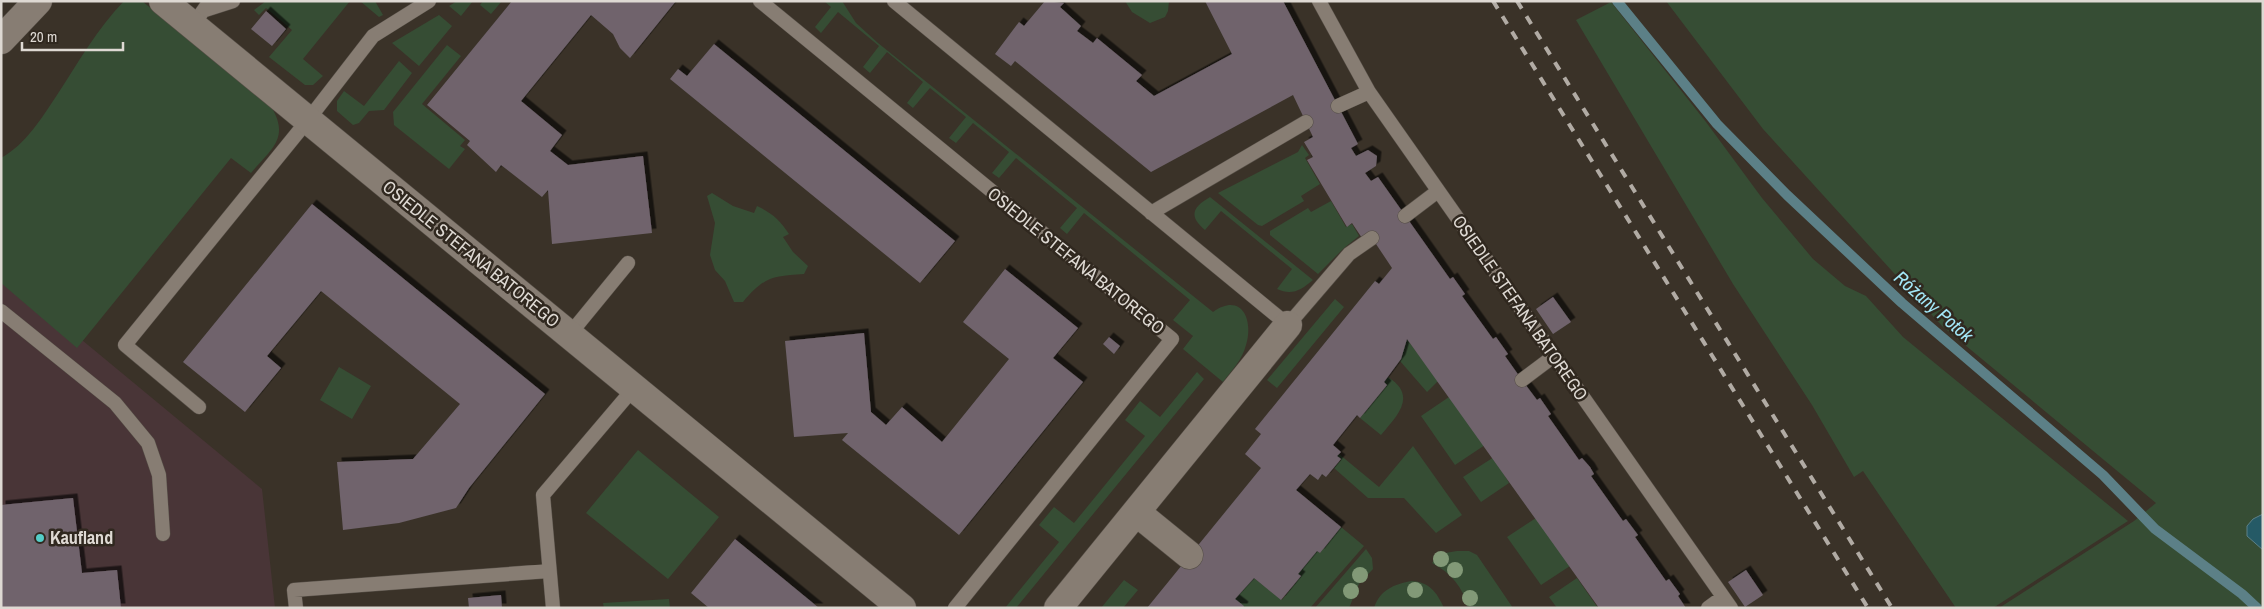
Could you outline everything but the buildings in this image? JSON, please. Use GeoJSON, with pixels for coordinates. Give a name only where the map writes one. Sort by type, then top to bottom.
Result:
{"type":"FeatureCollection","features":[{"type":"Feature","properties":{"kind":"street"},"geometry":{"type":"LineString","coordinates":[[1,40],[38,1]]}},
{"type":"Feature","properties":{"kind":"street","name":"OSIEDLE STEFANA BATOREGO"},"geometry":{"type":"LineString","coordinates":[[163,1],[203,12],[308,120],[902,608]]}},
{"type":"Feature","properties":{"kind":"street"},"geometry":{"type":"LineString","coordinates":[[1058,608],[1288,326]]}},
{"type":"Feature","properties":{"kind":"street"},"geometry":{"type":"LineString","coordinates":[[1136,512],[1189,555]]}},
{"type":"Feature","properties":{"kind":"lane"},"geometry":{"type":"LineString","coordinates":[[203,12],[233,1]]}},
{"type":"Feature","properties":{"kind":"lane"},"geometry":{"type":"LineString","coordinates":[[199,407],[125,345],[308,120],[373,36],[429,1]]}},
{"type":"Feature","properties":{"kind":"lane","name":"OSIEDLE STEFANA BATOREGO"},"geometry":{"type":"LineString","coordinates":[[760,1],[1172,339],[955,608]]}},
{"type":"Feature","properties":{"kind":"lane"},"geometry":{"type":"LineString","coordinates":[[894,1],[1288,326],[1350,254],[1372,238]]}},
{"type":"Feature","properties":{"kind":"lane","name":"OSIEDLE STEFANA BATOREGO"},"geometry":{"type":"LineString","coordinates":[[1318,1],[1369,92],[1727,602]]}},
{"type":"Feature","properties":{"kind":"lane"},"geometry":{"type":"LineString","coordinates":[[1338,106],[1369,92]]}},
{"type":"Feature","properties":{"kind":"lane"},"geometry":{"type":"LineString","coordinates":[[1152,214],[1306,122]]}},
{"type":"Feature","properties":{"kind":"lane"},"geometry":{"type":"LineString","coordinates":[[1405,216],[1438,191]]}},
{"type":"Feature","properties":{"kind":"lane"},"geometry":{"type":"LineString","coordinates":[[569,335],[628,263]]}},
{"type":"Feature","properties":{"kind":"lane"},"geometry":{"type":"LineString","coordinates":[[1,311],[115,403],[148,443],[159,475],[163,534]]}},
{"type":"Feature","properties":{"kind":"lane"},"geometry":{"type":"LineString","coordinates":[[1522,380],[1554,356]]}},
{"type":"Feature","properties":{"kind":"lane"},"geometry":{"type":"LineString","coordinates":[[553,608],[543,496],[634,388]]}},
{"type":"Feature","properties":{"kind":"lane"},"geometry":{"type":"LineString","coordinates":[[296,608],[294,590],[549,570]]}},
{"type":"Feature","properties":{"kind":"lane"},"geometry":{"type":"LineString","coordinates":[[1708,608],[1727,602]]}},
{"type":"Feature","properties":{"kind":"shaded area"},"geometry":{"type":"Polygon","coordinates":[[[1,273],[262,489],[275,608],[1,608],[1,273]]]}},
{"type":"Feature","properties":{"kind":"green space"},"geometry":{"type":"Polygon","coordinates":[[[124,1],[142,1],[272,108],[279,128],[278,136],[271,150],[251,173],[231,158],[77,348],[1,283],[1,158],[18,146],[32,130],[96,35],[124,1]]]}},
{"type":"Feature","properties":{"kind":"green space"},"geometry":{"type":"Polygon","coordinates":[[[266,1],[350,1],[303,59],[323,76],[313,85],[305,85],[269,57],[292,30],[266,8],[259,15],[254,10],[266,1]]]}},
{"type":"Feature","properties":{"kind":"green space"},"geometry":{"type":"Polygon","coordinates":[[[360,1],[375,1],[383,15],[379,17],[360,1]]]}},
{"type":"Feature","properties":{"kind":"green space"},"geometry":{"type":"Polygon","coordinates":[[[457,1],[473,1],[461,16],[449,6],[457,1]]]}},
{"type":"Feature","properties":{"kind":"green space"},"geometry":{"type":"Polygon","coordinates":[[[483,1],[502,1],[491,14],[480,5],[483,1]]]}},
{"type":"Feature","properties":{"kind":"green space"},"geometry":{"type":"Polygon","coordinates":[[[824,1],[842,1],[856,23],[878,43],[1213,312],[1231,305],[1243,311],[1248,326],[1246,345],[1239,360],[1223,382],[1183,349],[1193,336],[1173,320],[1190,300],[1084,213],[1067,234],[1060,228],[1077,208],[1016,158],[999,178],[992,173],[1009,152],[973,123],[956,143],[949,138],[966,117],[930,88],[913,108],[907,103],[923,82],[887,52],[870,73],[863,67],[879,46],[838,12],[821,33],[815,27],[831,7],[824,1]]]}},
{"type":"Feature","properties":{"kind":"green space"},"geometry":{"type":"Polygon","coordinates":[[[1125,1],[1169,1],[1168,11],[1165,17],[1150,23],[1132,12],[1125,1]]]}},
{"type":"Feature","properties":{"kind":"green space"},"geometry":{"type":"Polygon","coordinates":[[[1666,1],[2263,1],[2263,608],[1999,608],[2134,521],[2156,503],[1942,326],[1763,129],[1666,1]]]}},
{"type":"Feature","properties":{"kind":"green space"},"geometry":{"type":"Polygon","coordinates":[[[1611,2],[1706,122],[1762,198],[1813,259],[1845,286],[1866,296],[1903,337],[2128,521],[1993,608],[1956,608],[1863,471],[1854,477],[1812,405],[1733,284],[1576,20],[1611,2]]]}},
{"type":"Feature","properties":{"kind":"green space"},"geometry":{"type":"Polygon","coordinates":[[[439,15],[452,26],[419,66],[392,43],[439,15]]]}},
{"type":"Feature","properties":{"kind":"green space"},"geometry":{"type":"Polygon","coordinates":[[[447,45],[461,56],[422,104],[465,140],[460,146],[465,149],[449,169],[394,125],[393,112],[447,45]]]}},
{"type":"Feature","properties":{"kind":"green space"},"geometry":{"type":"Polygon","coordinates":[[[399,61],[412,73],[384,110],[369,111],[359,123],[353,125],[337,111],[337,101],[344,91],[364,106],[399,61]]]}},
{"type":"Feature","properties":{"kind":"green space"},"geometry":{"type":"Polygon","coordinates":[[[1302,145],[1309,155],[1305,158],[1320,184],[1301,196],[1304,201],[1262,226],[1258,225],[1218,193],[1298,152],[1302,145]]]}},
{"type":"Feature","properties":{"kind":"green space"},"geometry":{"type":"Polygon","coordinates":[[[712,193],[733,206],[754,213],[757,206],[775,217],[789,234],[783,237],[793,252],[808,266],[804,274],[769,279],[757,287],[743,302],[734,302],[725,281],[715,270],[710,255],[715,223],[707,196],[712,193]]]}},
{"type":"Feature","properties":{"kind":"green space"},"geometry":{"type":"Polygon","coordinates":[[[1210,197],[1313,280],[1304,287],[1292,292],[1277,289],[1292,269],[1221,211],[1205,230],[1196,220],[1196,208],[1210,197]]]}},
{"type":"Feature","properties":{"kind":"green space"},"geometry":{"type":"Polygon","coordinates":[[[1331,201],[1346,227],[1352,224],[1359,236],[1318,274],[1270,235],[1270,231],[1308,208],[1311,212],[1331,201]]]}},
{"type":"Feature","properties":{"kind":"green space"},"geometry":{"type":"Polygon","coordinates":[[[1335,299],[1344,307],[1277,388],[1267,380],[1335,299]]]}},
{"type":"Feature","properties":{"kind":"green space"},"geometry":{"type":"Polygon","coordinates":[[[1407,339],[1438,381],[1427,392],[1400,361],[1407,339]]]}},
{"type":"Feature","properties":{"kind":"green space"},"geometry":{"type":"Polygon","coordinates":[[[339,367],[371,386],[352,419],[320,400],[339,367]]]}},
{"type":"Feature","properties":{"kind":"green space"},"geometry":{"type":"Polygon","coordinates":[[[1197,372],[1204,379],[1016,608],[1005,608],[1059,542],[1039,525],[1054,507],[1074,523],[1145,436],[1125,420],[1140,401],[1160,417],[1197,372]]]}},
{"type":"Feature","properties":{"kind":"green space"},"geometry":{"type":"Polygon","coordinates":[[[1388,377],[1402,391],[1403,399],[1398,413],[1381,435],[1360,418],[1387,385],[1384,382],[1388,377]]]}},
{"type":"Feature","properties":{"kind":"green space"},"geometry":{"type":"Polygon","coordinates":[[[1449,397],[1485,445],[1455,465],[1421,416],[1449,397]]]}},
{"type":"Feature","properties":{"kind":"green space"},"geometry":{"type":"Polygon","coordinates":[[[1413,446],[1462,515],[1436,533],[1404,498],[1368,498],[1334,468],[1341,460],[1337,456],[1339,454],[1379,487],[1413,446]]]}},
{"type":"Feature","properties":{"kind":"green space"},"geometry":{"type":"Polygon","coordinates":[[[638,450],[719,517],[668,579],[586,513],[638,450]]]}},
{"type":"Feature","properties":{"kind":"green space"},"geometry":{"type":"Polygon","coordinates":[[[1494,457],[1509,483],[1481,502],[1463,477],[1494,457]]]}},
{"type":"Feature","properties":{"kind":"green space"},"geometry":{"type":"Polygon","coordinates":[[[1536,518],[1570,566],[1541,585],[1507,537],[1536,518]]]}},
{"type":"Feature","properties":{"kind":"green space"},"geometry":{"type":"Polygon","coordinates":[[[1341,527],[1364,546],[1310,608],[1243,608],[1235,599],[1254,578],[1282,600],[1301,576],[1298,574],[1317,551],[1320,553],[1341,527]]]}},
{"type":"Feature","properties":{"kind":"green space"},"geometry":{"type":"Polygon","coordinates":[[[1366,549],[1372,558],[1373,569],[1359,584],[1349,608],[1315,608],[1366,549]]]}},
{"type":"Feature","properties":{"kind":"green space"},"geometry":{"type":"Polygon","coordinates":[[[1469,551],[1477,555],[1513,608],[1468,608],[1466,600],[1455,581],[1445,571],[1432,563],[1439,554],[1469,551]]]}},
{"type":"Feature","properties":{"kind":"green space"},"geometry":{"type":"Polygon","coordinates":[[[1577,578],[1598,608],[1557,608],[1549,597],[1577,578]]]}},
{"type":"Feature","properties":{"kind":"green space"},"geometry":{"type":"Polygon","coordinates":[[[1124,580],[1138,590],[1123,608],[1101,608],[1124,580]]]}},
{"type":"Feature","properties":{"kind":"green space"},"geometry":{"type":"Polygon","coordinates":[[[1412,581],[1423,583],[1432,589],[1444,608],[1374,608],[1380,597],[1388,589],[1412,581]]]}},
{"type":"Feature","properties":{"kind":"green space"},"geometry":{"type":"Polygon","coordinates":[[[669,599],[670,608],[604,608],[603,603],[669,599]]]}},
{"type":"Feature","properties":{"kind":"water"},"geometry":{"type":"Polygon","coordinates":[[[2263,514],[2263,550],[2247,536],[2247,526],[2253,519],[2263,514]]]}},
{"type":"Feature","properties":{"kind":"waterway","name":"Różany Potok"},"geometry":{"type":"LineString","coordinates":[[1617,1],[1717,124],[1787,195],[1902,303],[2103,475],[2155,529],[2242,594],[2257,608]]}},
{"type":"Feature","properties":{"kind":"railway"},"geometry":{"type":"LineString","coordinates":[[1493,1],[1868,608]]}},
{"type":"Feature","properties":{"kind":"railway"},"geometry":{"type":"LineString","coordinates":[[1517,1],[1892,608]]}},
{"type":"Feature","properties":{"kind":"place","name":"Kaufland"},"geometry":{"type":"Point","coordinates":[40,538]}}]}
